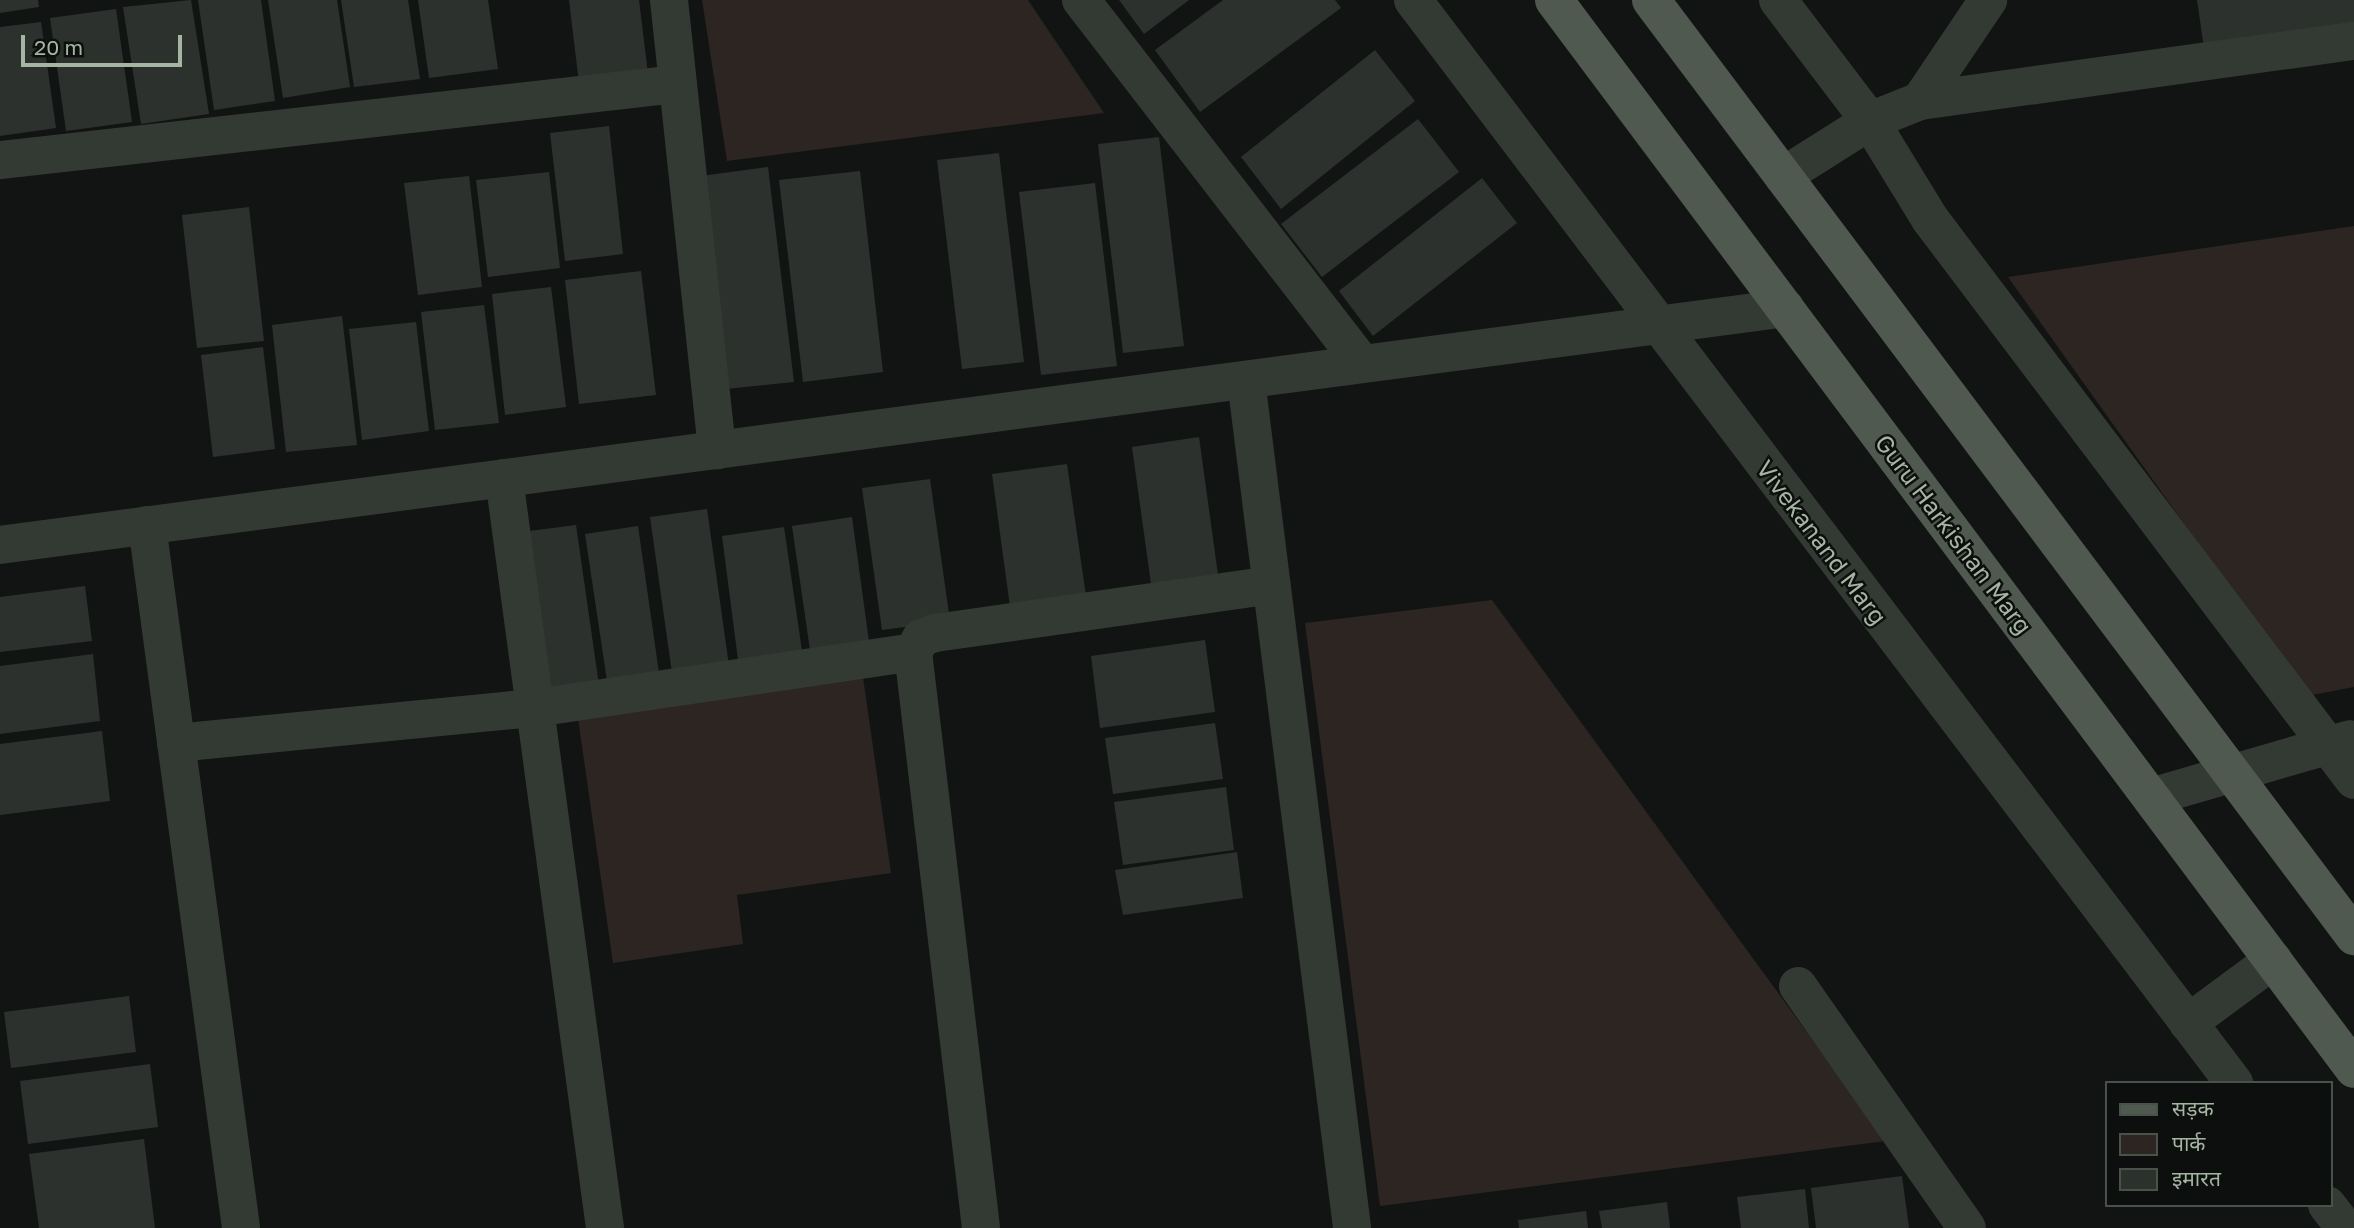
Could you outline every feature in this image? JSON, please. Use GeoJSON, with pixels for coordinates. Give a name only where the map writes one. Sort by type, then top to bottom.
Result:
{"type":"FeatureCollection","features":[{"type":"Feature","properties":{"kind":"main road","name":"Guru Harkishan Marg"},"geometry":{"type":"LineString","coordinates":[[1555,0],[2354,1069]]}},
{"type":"Feature","properties":{"kind":"main road"},"geometry":{"type":"LineString","coordinates":[[1651,0],[2354,936]]}},
{"type":"Feature","properties":{"kind":"street"},"geometry":{"type":"LineString","coordinates":[[669,0],[717,450]]}},
{"type":"Feature","properties":{"kind":"street"},"geometry":{"type":"LineString","coordinates":[[1081,0],[1362,364]]}},
{"type":"Feature","properties":{"kind":"street","name":"Vivekanand Marg"},"geometry":{"type":"LineString","coordinates":[[1413,0],[2232,1081]]}},
{"type":"Feature","properties":{"kind":"street"},"geometry":{"type":"LineString","coordinates":[[1778,0],[1870,121],[1930,219],[2341,741],[2354,780]]}},
{"type":"Feature","properties":{"kind":"street"},"geometry":{"type":"LineString","coordinates":[[1920,101],[1988,0]]}},
{"type":"Feature","properties":{"kind":"street"},"geometry":{"type":"LineString","coordinates":[[1783,176],[1870,121],[1920,101],[2354,41]]}},
{"type":"Feature","properties":{"kind":"street"},"geometry":{"type":"LineString","coordinates":[[0,160],[678,84]]}},
{"type":"Feature","properties":{"kind":"street"},"geometry":{"type":"LineString","coordinates":[[0,545],[1785,308]]}},
{"type":"Feature","properties":{"kind":"street"},"geometry":{"type":"LineString","coordinates":[[1246,380],[1352,1228]]}},
{"type":"Feature","properties":{"kind":"street"},"geometry":{"type":"LineString","coordinates":[[504,478],[605,1228]]}},
{"type":"Feature","properties":{"kind":"street"},"geometry":{"type":"LineString","coordinates":[[147,525],[241,1228]]}},
{"type":"Feature","properties":{"kind":"street"},"geometry":{"type":"LineString","coordinates":[[981,1228],[913,652],[921,638],[936,633],[1272,585]]}},
{"type":"Feature","properties":{"kind":"street"},"geometry":{"type":"LineString","coordinates":[[176,743],[535,708],[913,652]]}},
{"type":"Feature","properties":{"kind":"street"},"geometry":{"type":"LineString","coordinates":[[2151,797],[2230,769],[2341,741]]}},
{"type":"Feature","properties":{"kind":"street"},"geometry":{"type":"LineString","coordinates":[[2188,1023],[2273,960]]}},
{"type":"Feature","properties":{"kind":"street"},"geometry":{"type":"LineString","coordinates":[[1798,986],[1967,1228]]}},
{"type":"Feature","properties":{"kind":"street"},"geometry":{"type":"LineString","coordinates":[[2329,1207],[2345,1228]]}},
{"type":"Feature","properties":{"kind":"green space"},"geometry":{"type":"Polygon","coordinates":[[[702,0],[1028,0],[1104,113],[727,161],[702,0]]]}},
{"type":"Feature","properties":{"kind":"green space"},"geometry":{"type":"Polygon","coordinates":[[[2354,226],[2354,687],[2307,696],[2008,277],[2354,226]]]}},
{"type":"Feature","properties":{"kind":"green space"},"geometry":{"type":"Polygon","coordinates":[[[1492,600],[1886,1141],[1380,1206],[1305,623],[1492,600]]]}},
{"type":"Feature","properties":{"kind":"green space"},"geometry":{"type":"Polygon","coordinates":[[[862,670],[891,873],[737,895],[743,944],[613,963],[577,711],[862,670]]]}},
{"type":"Feature","properties":{"kind":"building"},"geometry":{"type":"Polygon","coordinates":[[[0,0],[38,0],[39,7],[0,13],[0,0]]]}},
{"type":"Feature","properties":{"kind":"building"},"geometry":{"type":"Polygon","coordinates":[[[191,0],[209,114],[141,124],[123,7],[191,0]]]}},
{"type":"Feature","properties":{"kind":"building"},"geometry":{"type":"Polygon","coordinates":[[[198,0],[261,0],[275,101],[214,110],[198,0]]]}},
{"type":"Feature","properties":{"kind":"building"},"geometry":{"type":"Polygon","coordinates":[[[268,0],[337,0],[350,87],[283,98],[268,0]]]}},
{"type":"Feature","properties":{"kind":"building"},"geometry":{"type":"Polygon","coordinates":[[[341,0],[408,0],[420,79],[354,87],[341,0]]]}},
{"type":"Feature","properties":{"kind":"building"},"geometry":{"type":"Polygon","coordinates":[[[418,0],[488,0],[498,69],[429,78],[418,0]]]}},
{"type":"Feature","properties":{"kind":"building"},"geometry":{"type":"Polygon","coordinates":[[[569,0],[639,0],[648,74],[579,83],[569,0]]]}},
{"type":"Feature","properties":{"kind":"building"},"geometry":{"type":"Polygon","coordinates":[[[1119,0],[1189,0],[1144,34],[1119,0]]]}},
{"type":"Feature","properties":{"kind":"building"},"geometry":{"type":"Polygon","coordinates":[[[1223,0],[1335,0],[1341,8],[1200,112],[1155,50],[1223,0]]]}},
{"type":"Feature","properties":{"kind":"building"},"geometry":{"type":"Polygon","coordinates":[[[2197,0],[2354,0],[2354,32],[2205,55],[2197,0]]]}},
{"type":"Feature","properties":{"kind":"building"},"geometry":{"type":"Polygon","coordinates":[[[116,9],[132,122],[66,131],[50,18],[116,9]]]}},
{"type":"Feature","properties":{"kind":"building"},"geometry":{"type":"Polygon","coordinates":[[[41,22],[56,128],[0,136],[0,27],[41,22]]]}},
{"type":"Feature","properties":{"kind":"building"},"geometry":{"type":"Polygon","coordinates":[[[1375,50],[1415,101],[1281,209],[1241,157],[1375,50]]]}},
{"type":"Feature","properties":{"kind":"building"},"geometry":{"type":"Polygon","coordinates":[[[1418,119],[1459,172],[1322,277],[1281,224],[1418,119]]]}},
{"type":"Feature","properties":{"kind":"building"},"geometry":{"type":"Polygon","coordinates":[[[609,126],[623,254],[565,261],[550,133],[609,126]]]}},
{"type":"Feature","properties":{"kind":"building"},"geometry":{"type":"Polygon","coordinates":[[[1159,137],[1184,346],[1123,353],[1098,144],[1159,137]]]}},
{"type":"Feature","properties":{"kind":"building"},"geometry":{"type":"Polygon","coordinates":[[[999,153],[1024,362],[962,369],[937,160],[999,153]]]}},
{"type":"Feature","properties":{"kind":"building"},"geometry":{"type":"Polygon","coordinates":[[[768,167],[794,382],[725,389],[701,176],[768,167]]]}},
{"type":"Feature","properties":{"kind":"building"},"geometry":{"type":"Polygon","coordinates":[[[860,171],[883,372],[803,382],[779,180],[860,171]]]}},
{"type":"Feature","properties":{"kind":"building"},"geometry":{"type":"Polygon","coordinates":[[[549,172],[560,268],[488,277],[476,180],[549,172]]]}},
{"type":"Feature","properties":{"kind":"building"},"geometry":{"type":"Polygon","coordinates":[[[469,176],[482,287],[418,295],[404,183],[469,176]]]}},
{"type":"Feature","properties":{"kind":"building"},"geometry":{"type":"Polygon","coordinates":[[[1482,178],[1517,223],[1373,336],[1339,291],[1482,178]]]}},
{"type":"Feature","properties":{"kind":"building"},"geometry":{"type":"Polygon","coordinates":[[[1095,183],[1117,366],[1041,375],[1019,192],[1095,183]]]}},
{"type":"Feature","properties":{"kind":"building"},"geometry":{"type":"Polygon","coordinates":[[[249,207],[264,341],[197,348],[182,215],[249,207]]]}},
{"type":"Feature","properties":{"kind":"building"},"geometry":{"type":"Polygon","coordinates":[[[641,271],[656,395],[579,404],[565,280],[641,271]]]}},
{"type":"Feature","properties":{"kind":"building"},"geometry":{"type":"Polygon","coordinates":[[[551,287],[566,407],[505,415],[492,294],[551,287]]]}},
{"type":"Feature","properties":{"kind":"building"},"geometry":{"type":"Polygon","coordinates":[[[484,305],[499,423],[435,430],[421,312],[484,305]]]}},
{"type":"Feature","properties":{"kind":"building"},"geometry":{"type":"Polygon","coordinates":[[[342,316],[357,445],[286,452],[272,325],[342,316]]]}},
{"type":"Feature","properties":{"kind":"building"},"geometry":{"type":"Polygon","coordinates":[[[416,322],[429,431],[362,440],[349,329],[416,322]]]}},
{"type":"Feature","properties":{"kind":"building"},"geometry":{"type":"Polygon","coordinates":[[[263,347],[275,449],[213,457],[201,355],[263,347]]]}},
{"type":"Feature","properties":{"kind":"building"},"geometry":{"type":"Polygon","coordinates":[[[1199,437],[1219,582],[1152,591],[1132,447],[1199,437]]]}},
{"type":"Feature","properties":{"kind":"building"},"geometry":{"type":"Polygon","coordinates":[[[1067,464],[1087,603],[1011,614],[992,474],[1067,464]]]}},
{"type":"Feature","properties":{"kind":"building"},"geometry":{"type":"Polygon","coordinates":[[[930,479],[950,621],[882,630],[862,488],[930,479]]]}},
{"type":"Feature","properties":{"kind":"building"},"geometry":{"type":"Polygon","coordinates":[[[707,509],[730,673],[673,680],[650,517],[707,509]]]}},
{"type":"Feature","properties":{"kind":"building"},"geometry":{"type":"Polygon","coordinates":[[[852,517],[870,649],[811,657],[792,526],[852,517]]]}},
{"type":"Feature","properties":{"kind":"building"},"geometry":{"type":"Polygon","coordinates":[[[576,525],[599,685],[536,694],[514,533],[576,525]]]}},
{"type":"Feature","properties":{"kind":"building"},"geometry":{"type":"Polygon","coordinates":[[[638,526],[659,673],[607,681],[585,534],[638,526]]]}},
{"type":"Feature","properties":{"kind":"building"},"geometry":{"type":"Polygon","coordinates":[[[784,527],[802,651],[738,660],[722,536],[784,527]]]}},
{"type":"Feature","properties":{"kind":"building"},"geometry":{"type":"Polygon","coordinates":[[[85,586],[92,641],[0,652],[0,597],[85,586]]]}},
{"type":"Feature","properties":{"kind":"building"},"geometry":{"type":"Polygon","coordinates":[[[1205,640],[1215,712],[1100,728],[1091,656],[1205,640]]]}},
{"type":"Feature","properties":{"kind":"building"},"geometry":{"type":"Polygon","coordinates":[[[93,654],[100,721],[0,734],[0,666],[93,654]]]}},
{"type":"Feature","properties":{"kind":"building"},"geometry":{"type":"Polygon","coordinates":[[[1215,723],[1223,779],[1113,794],[1105,738],[1215,723]]]}},
{"type":"Feature","properties":{"kind":"building"},"geometry":{"type":"Polygon","coordinates":[[[102,731],[110,801],[0,815],[0,744],[102,731]]]}},
{"type":"Feature","properties":{"kind":"building"},"geometry":{"type":"Polygon","coordinates":[[[1226,787],[1234,850],[1123,865],[1114,802],[1226,787]]]}},
{"type":"Feature","properties":{"kind":"building"},"geometry":{"type":"Polygon","coordinates":[[[1237,852],[1243,898],[1123,915],[1115,870],[1237,852]]]}},
{"type":"Feature","properties":{"kind":"building"},"geometry":{"type":"Polygon","coordinates":[[[129,996],[136,1052],[11,1068],[4,1012],[129,996]]]}},
{"type":"Feature","properties":{"kind":"building"},"geometry":{"type":"Polygon","coordinates":[[[150,1064],[158,1127],[28,1144],[20,1081],[150,1064]]]}},
{"type":"Feature","properties":{"kind":"building"},"geometry":{"type":"Polygon","coordinates":[[[144,1139],[155,1228],[39,1228],[29,1154],[144,1139]]]}},
{"type":"Feature","properties":{"kind":"building"},"geometry":{"type":"Polygon","coordinates":[[[1902,1176],[1909,1228],[1816,1228],[1811,1188],[1902,1176]]]}},
{"type":"Feature","properties":{"kind":"building"},"geometry":{"type":"Polygon","coordinates":[[[1805,1189],[1809,1228],[1741,1228],[1737,1197],[1805,1189]]]}},
{"type":"Feature","properties":{"kind":"building"},"geometry":{"type":"Polygon","coordinates":[[[1667,1202],[1670,1228],[1602,1228],[1599,1211],[1667,1202]]]}},
{"type":"Feature","properties":{"kind":"building"},"geometry":{"type":"Polygon","coordinates":[[[1586,1211],[1588,1228],[1519,1228],[1518,1220],[1586,1211]]]}}]}
